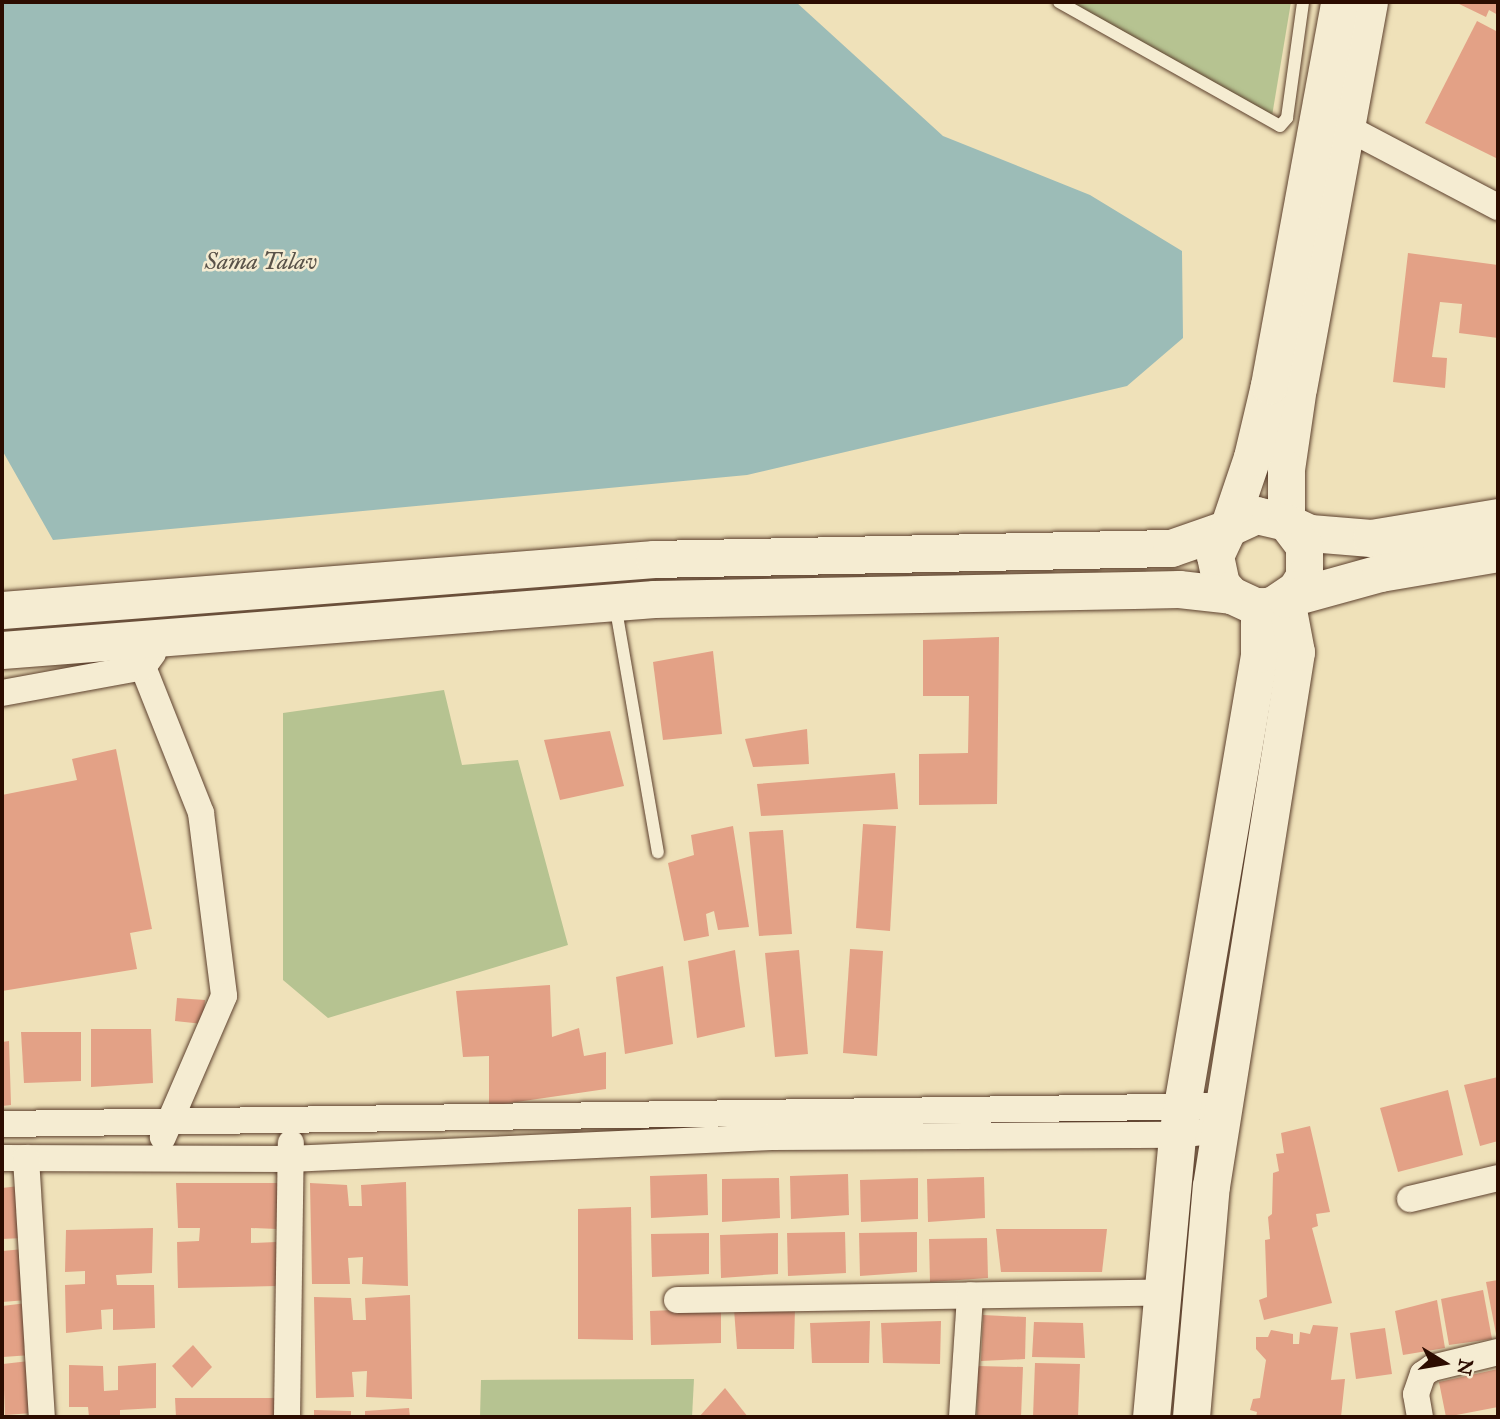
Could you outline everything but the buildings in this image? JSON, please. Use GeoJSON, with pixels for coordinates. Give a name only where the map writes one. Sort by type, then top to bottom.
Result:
{"type":"FeatureCollection","features":[{"type":"Feature","properties":{"kind":"main road"},"geometry":{"type":"LineString","coordinates":[[1191,1417],[1221,1118],[1296,652],[1259,600],[1216,570],[1220,541],[1228,528],[1252,457],[1269,385],[1339,2]]}},
{"type":"Feature","properties":{"kind":"main road"},"geometry":{"type":"LineString","coordinates":[[1259,600],[1304,576],[1307,562],[1301,539],[1286,522],[1286,469],[1298,387],[1369,2]]}},
{"type":"Feature","properties":{"kind":"main road"},"geometry":{"type":"LineString","coordinates":[[5,605],[706,558],[1171,548],[1256,515],[1286,522],[1310,533],[1371,538],[1498,517]]}},
{"type":"Feature","properties":{"kind":"main road"},"geometry":{"type":"LineString","coordinates":[[2,650],[153,654],[615,602],[708,597],[1179,589],[1259,600],[1380,573],[1498,553]]}},
{"type":"Feature","properties":{"kind":"main road"},"geometry":{"type":"LineString","coordinates":[[865,555],[868,594]]}},
{"type":"Feature","properties":{"kind":"main road"},"geometry":{"type":"LineString","coordinates":[[706,558],[708,597]]}},
{"type":"Feature","properties":{"kind":"main road"},"geometry":{"type":"LineString","coordinates":[[1151,1417],[1179,1122],[1259,654],[1259,600]]}},
{"type":"Feature","properties":{"kind":"street"},"geometry":{"type":"LineString","coordinates":[[1346,127],[1498,207]]}},
{"type":"Feature","properties":{"kind":"street"},"geometry":{"type":"LineString","coordinates":[[2,693],[153,654],[201,813],[224,996],[168,1122],[156,1158]]}},
{"type":"Feature","properties":{"kind":"street"},"geometry":{"type":"LineString","coordinates":[[2,1124],[771,1110],[1179,1122]]}},
{"type":"Feature","properties":{"kind":"street"},"geometry":{"type":"LineString","coordinates":[[771,1110],[771,1137]]}},
{"type":"Feature","properties":{"kind":"street"},"geometry":{"type":"LineString","coordinates":[[592,1115],[594,1145]]}},
{"type":"Feature","properties":{"kind":"street"},"geometry":{"type":"LineString","coordinates":[[42,1417],[14,1158],[289,1159],[1179,1122],[1221,1118]]}},
{"type":"Feature","properties":{"kind":"street"},"geometry":{"type":"LineString","coordinates":[[287,1417],[289,1159],[293,1120]]}},
{"type":"Feature","properties":{"kind":"street"},"geometry":{"type":"LineString","coordinates":[[1410,1199],[1498,1178]]}},
{"type":"Feature","properties":{"kind":"street"},"geometry":{"type":"LineString","coordinates":[[677,1300],[1163,1292]]}},
{"type":"Feature","properties":{"kind":"street"},"geometry":{"type":"LineString","coordinates":[[962,1417],[970,1295]]}},
{"type":"Feature","properties":{"kind":"street"},"geometry":{"type":"LineString","coordinates":[[1420,1417],[1416,1394],[1423,1374],[1498,1352]]}},
{"type":"Feature","properties":{"kind":"lane"},"geometry":{"type":"LineString","coordinates":[[1059,2],[1280,126],[1287,118],[1303,2]]}},
{"type":"Feature","properties":{"kind":"lane"},"geometry":{"type":"LineString","coordinates":[[615,602],[658,852]]}},
{"type":"Feature","properties":{"kind":"green space"},"geometry":{"type":"Polygon","coordinates":[[[1071,2],[1291,2],[1272,116],[1071,2]]]}},
{"type":"Feature","properties":{"kind":"green space"},"geometry":{"type":"Polygon","coordinates":[[[444,690],[462,765],[518,760],[568,945],[328,1018],[283,980],[283,713],[444,690]]]}},
{"type":"Feature","properties":{"kind":"green space"},"geometry":{"type":"Polygon","coordinates":[[[694,1379],[692,1417],[480,1417],[481,1380],[694,1379]]]}},
{"type":"Feature","properties":{"kind":"water","name":"Sama Talav"},"geometry":{"type":"Polygon","coordinates":[[[2,2],[796,2],[943,136],[1090,195],[1182,251],[1183,338],[1127,386],[747,475],[53,540],[2,450],[2,2]]]}}]}
